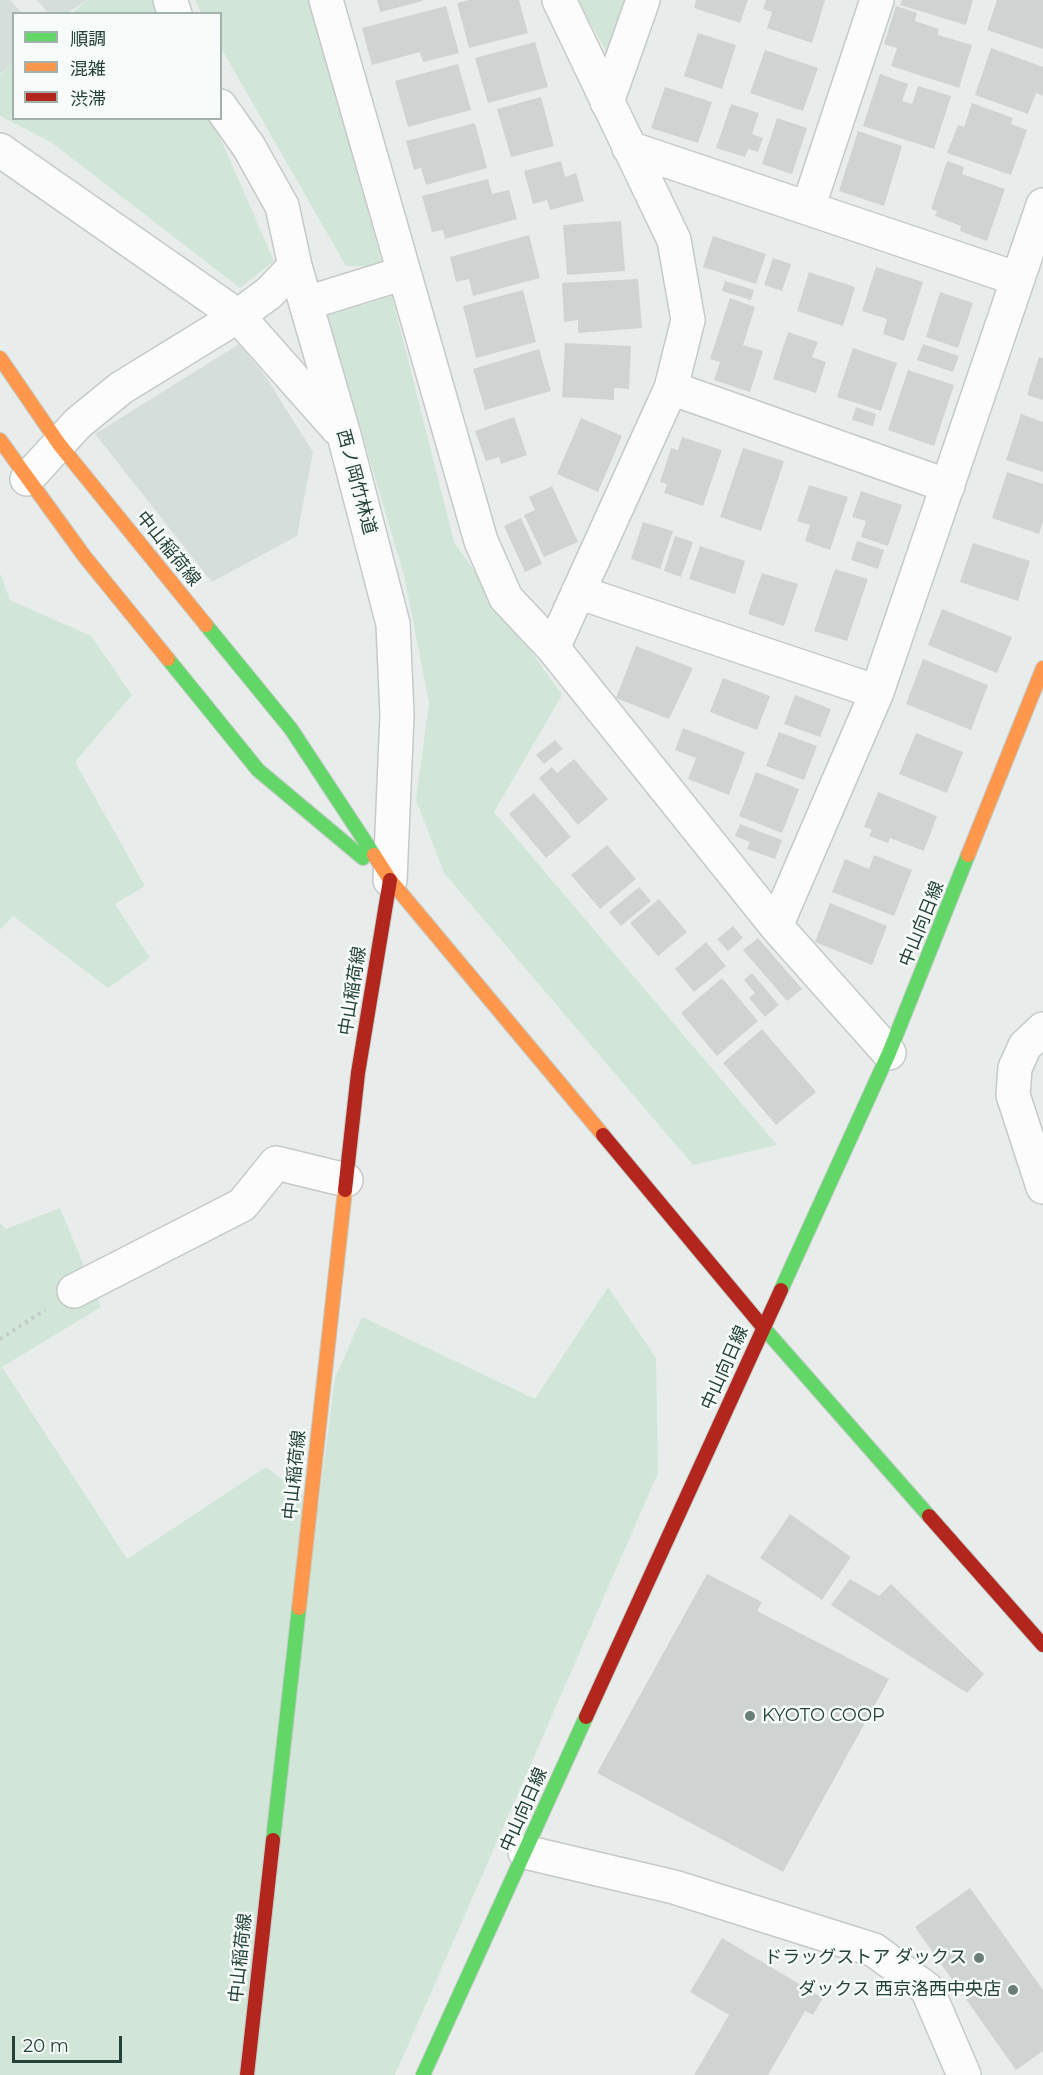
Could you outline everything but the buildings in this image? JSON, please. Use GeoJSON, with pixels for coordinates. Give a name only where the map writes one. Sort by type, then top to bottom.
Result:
{"type":"FeatureCollection","features":[{"type":"Feature","properties":{"kind":"main road","name":"中山稲荷線"},"geometry":{"type":"LineString","coordinates":[[0,358],[59,444],[291,729],[390,880],[358,1073],[247,2075]]}},
{"type":"Feature","properties":{"kind":"main road"},"geometry":{"type":"LineString","coordinates":[[0,440],[85,558],[258,770],[390,880],[763,1327],[1043,1646]]}},
{"type":"Feature","properties":{"kind":"main road","name":"中山向日線"},"geometry":{"type":"LineString","coordinates":[[423,2075],[889,1053],[1043,668]]}},
{"type":"Feature","properties":{"kind":"street"},"geometry":{"type":"LineString","coordinates":[[326,0],[481,541],[506,598],[553,648],[776,926],[889,1053]]}},
{"type":"Feature","properties":{"kind":"street"},"geometry":{"type":"LineString","coordinates":[[553,648],[671,388],[688,320],[674,240],[559,0]]}},
{"type":"Feature","properties":{"kind":"street"},"geometry":{"type":"LineString","coordinates":[[607,102],[643,0]]}},
{"type":"Feature","properties":{"kind":"street"},"geometry":{"type":"LineString","coordinates":[[808,208],[877,0]]}},
{"type":"Feature","properties":{"kind":"street","name":"西ノ岡竹林道"},"geometry":{"type":"LineString","coordinates":[[222,109],[249,147],[282,206],[295,266],[344,435],[393,624],[397,715],[390,880]]}},
{"type":"Feature","properties":{"kind":"street"},"geometry":{"type":"LineString","coordinates":[[629,148],[1018,279]]}},
{"type":"Feature","properties":{"kind":"street"},"geometry":{"type":"LineString","coordinates":[[0,150],[238,315],[344,435]]}},
{"type":"Feature","properties":{"kind":"street"},"geometry":{"type":"LineString","coordinates":[[776,926],[877,692],[1043,205]]}},
{"type":"Feature","properties":{"kind":"street"},"geometry":{"type":"LineString","coordinates":[[27,479],[78,423],[121,388],[238,315],[269,293],[295,266]]}},
{"type":"Feature","properties":{"kind":"street"},"geometry":{"type":"LineString","coordinates":[[307,303],[404,273]]}},
{"type":"Feature","properties":{"kind":"street"},"geometry":{"type":"LineString","coordinates":[[671,388],[948,486]]}},
{"type":"Feature","properties":{"kind":"street"},"geometry":{"type":"LineString","coordinates":[[578,592],[877,692]]}},
{"type":"Feature","properties":{"kind":"street"},"geometry":{"type":"LineString","coordinates":[[1043,1029],[1025,1046],[1015,1068],[1013,1095],[1043,1187]]}},
{"type":"Feature","properties":{"kind":"street"},"geometry":{"type":"LineString","coordinates":[[74,1291],[242,1205],[276,1163],[346,1180]]}},
{"type":"Feature","properties":{"kind":"street"},"geometry":{"type":"LineString","coordinates":[[525,1852],[674,1887],[874,1950],[927,1989],[964,2075]]}},
{"type":"Feature","properties":{"kind":"path"},"geometry":{"type":"LineString","coordinates":[[0,1339],[74,1291]]}},
{"type":"Feature","properties":{"kind":"shaded area"},"geometry":{"type":"Polygon","coordinates":[[[0,0],[10,0],[21,12],[12,12],[12,64],[0,74],[0,0]]]}},
{"type":"Feature","properties":{"kind":"shaded area"},"geometry":{"type":"Polygon","coordinates":[[[37,0],[87,0],[69,12],[47,12],[37,0]]]}},
{"type":"Feature","properties":{"kind":"shaded area"},"geometry":{"type":"Polygon","coordinates":[[[239,344],[266,377],[313,452],[297,536],[212,582],[95,434],[239,344]]]}},
{"type":"Feature","properties":{"kind":"green space"},"geometry":{"type":"Polygon","coordinates":[[[87,0],[166,0],[170,12],[73,12],[87,0]]]}},
{"type":"Feature","properties":{"kind":"green space"},"geometry":{"type":"Polygon","coordinates":[[[195,0],[309,0],[383,266],[346,266],[222,50],[222,12],[201,12],[195,0]]]}},
{"type":"Feature","properties":{"kind":"green space"},"geometry":{"type":"Polygon","coordinates":[[[578,0],[627,0],[609,57],[578,0]]]}},
{"type":"Feature","properties":{"kind":"green space"},"geometry":{"type":"Polygon","coordinates":[[[12,64],[12,120],[212,120],[274,261],[240,288],[51,142],[0,116],[0,75],[12,64]]]}},
{"type":"Feature","properties":{"kind":"green space"},"geometry":{"type":"Polygon","coordinates":[[[392,296],[454,542],[562,695],[494,812],[777,1145],[693,1165],[444,873],[416,800],[429,703],[404,575],[327,316],[392,296]]]}},
{"type":"Feature","properties":{"kind":"green space"},"geometry":{"type":"Polygon","coordinates":[[[0,573],[10,600],[91,636],[132,695],[75,762],[145,886],[115,904],[150,958],[108,988],[13,916],[0,930],[0,573]]]}},
{"type":"Feature","properties":{"kind":"green space"},"geometry":{"type":"Polygon","coordinates":[[[60,1208],[101,1307],[2,1367],[127,1559],[266,1467],[318,1507],[335,1378],[362,1317],[535,1399],[608,1287],[656,1358],[658,1473],[395,2075],[0,2075],[0,1223],[6,1229],[60,1208]]]}},
{"type":"Feature","properties":{"kind":"traffic: fast"},"geometry":{"type":"LineString","coordinates":[[206,625],[291,729],[374,855]]}},
{"type":"Feature","properties":{"kind":"traffic: fast"},"geometry":{"type":"LineString","coordinates":[[168,659],[258,770],[363,858]]}},
{"type":"Feature","properties":{"kind":"traffic: fast"},"geometry":{"type":"LineString","coordinates":[[781,1290],[889,1053],[968,855]]}},
{"type":"Feature","properties":{"kind":"traffic: fast"},"geometry":{"type":"LineString","coordinates":[[762,1326],[929,1516]]}},
{"type":"Feature","properties":{"kind":"traffic: fast"},"geometry":{"type":"LineString","coordinates":[[273,1840],[299,1608]]}},
{"type":"Feature","properties":{"kind":"traffic: fast"},"geometry":{"type":"LineString","coordinates":[[423,2075],[586,1717]]}},
{"type":"Feature","properties":{"kind":"traffic: slow"},"geometry":{"type":"LineString","coordinates":[[0,358],[59,444],[206,625]]}},
{"type":"Feature","properties":{"kind":"traffic: slow"},"geometry":{"type":"LineString","coordinates":[[0,440],[85,557],[168,659]]}},
{"type":"Feature","properties":{"kind":"traffic: slow"},"geometry":{"type":"LineString","coordinates":[[968,855],[1043,668]]}},
{"type":"Feature","properties":{"kind":"traffic: slow"},"geometry":{"type":"LineString","coordinates":[[374,855],[390,880],[603,1135]]}},
{"type":"Feature","properties":{"kind":"traffic: slow"},"geometry":{"type":"LineString","coordinates":[[299,1608],[345,1190]]}},
{"type":"Feature","properties":{"kind":"traffic: jam"},"geometry":{"type":"LineString","coordinates":[[345,1190],[358,1073],[390,880]]}},
{"type":"Feature","properties":{"kind":"traffic: jam"},"geometry":{"type":"LineString","coordinates":[[603,1135],[762,1326]]}},
{"type":"Feature","properties":{"kind":"traffic: jam"},"geometry":{"type":"LineString","coordinates":[[586,1717],[781,1290]]}},
{"type":"Feature","properties":{"kind":"traffic: jam"},"geometry":{"type":"LineString","coordinates":[[929,1516],[1043,1645]]}},
{"type":"Feature","properties":{"kind":"traffic: jam"},"geometry":{"type":"LineString","coordinates":[[247,2075],[273,1840]]}},
{"type":"Feature","properties":{"kind":"place","name":"KYOTO COOP"},"geometry":{"type":"Point","coordinates":[750,1716]}},
{"type":"Feature","properties":{"kind":"place","name":"ドラッグストア ダックス"},"geometry":{"type":"Point","coordinates":[979,1958]}},
{"type":"Feature","properties":{"kind":"place","name":"ダックス 西京洛西中央店"},"geometry":{"type":"Point","coordinates":[1013,1990]}}]}
